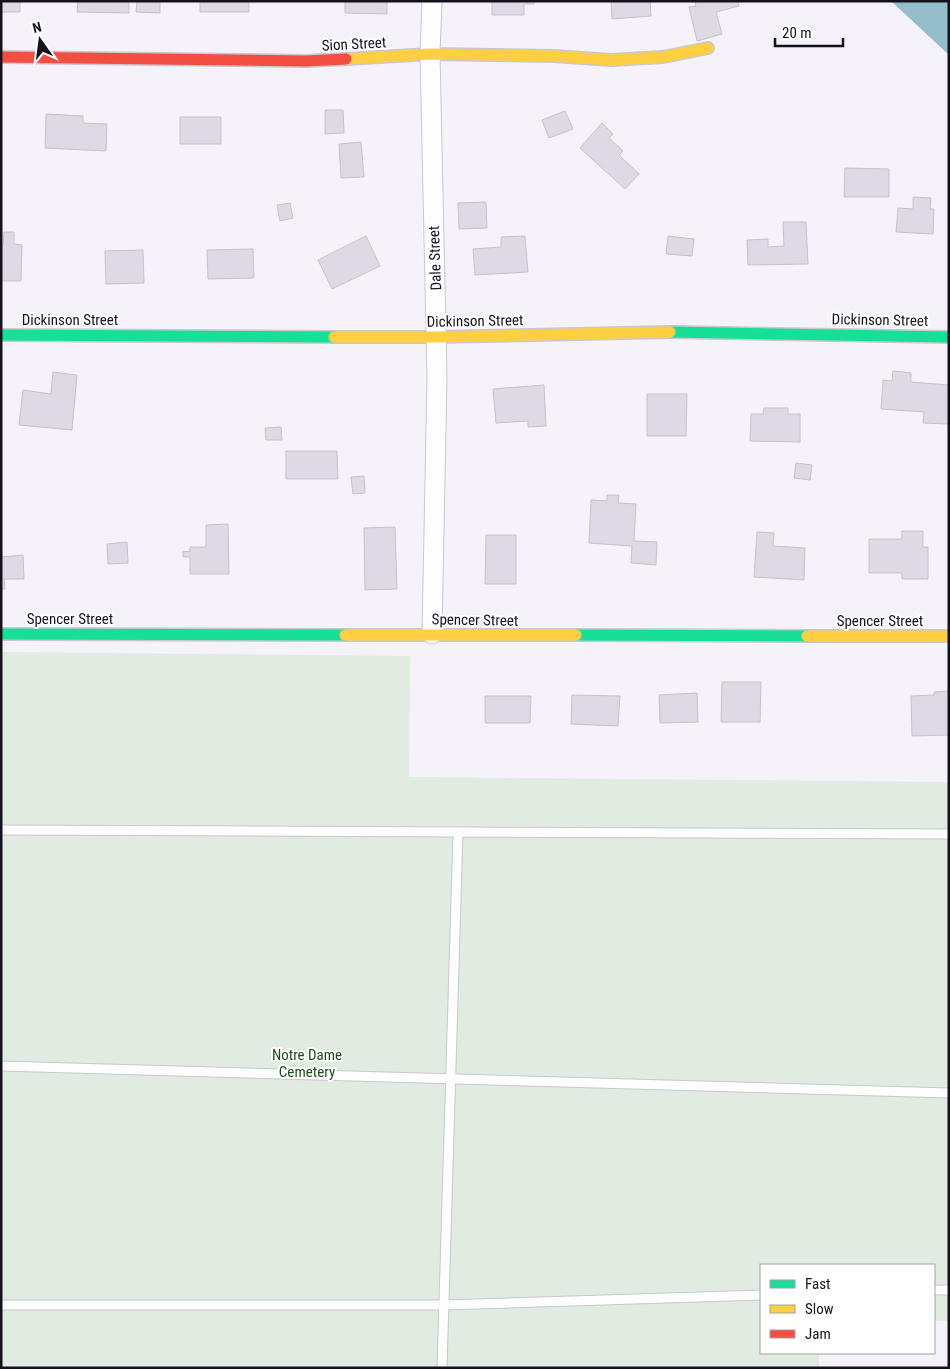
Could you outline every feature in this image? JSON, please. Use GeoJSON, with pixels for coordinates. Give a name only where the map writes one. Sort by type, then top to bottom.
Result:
{"type":"FeatureCollection","features":[{"type":"Feature","properties":{"kind":"street","name":"Dale Street"},"geometry":{"type":"LineString","coordinates":[[432,1],[430,54],[436,337],[436,466],[432,634]]}},
{"type":"Feature","properties":{"kind":"street","name":"Sion Street"},"geometry":{"type":"LineString","coordinates":[[1,58],[306,61],[430,54],[554,56],[611,60],[663,57],[708,48]]}},
{"type":"Feature","properties":{"kind":"street","name":"Dickinson Street"},"geometry":{"type":"LineString","coordinates":[[1,335],[436,337],[656,332],[949,337]]}},
{"type":"Feature","properties":{"kind":"street","name":"Spencer Street"},"geometry":{"type":"LineString","coordinates":[[1,634],[949,636]]}},
{"type":"Feature","properties":{"kind":"lane"},"geometry":{"type":"LineString","coordinates":[[1,830],[949,834]]}},
{"type":"Feature","properties":{"kind":"lane"},"geometry":{"type":"LineString","coordinates":[[442,1368],[458,832]]}},
{"type":"Feature","properties":{"kind":"lane"},"geometry":{"type":"LineString","coordinates":[[1,1066],[949,1093]]}},
{"type":"Feature","properties":{"kind":"lane"},"geometry":{"type":"LineString","coordinates":[[935,1290],[949,1290]]}},
{"type":"Feature","properties":{"kind":"lane"},"geometry":{"type":"LineString","coordinates":[[1,1305],[444,1305],[760,1295]]}},
{"type":"Feature","properties":{"kind":"green space","name":"Notre Dame Cemetery"},"geometry":{"type":"Polygon","coordinates":[[[1,652],[410,656],[409,777],[949,782],[949,1321],[935,1321],[935,1264],[760,1264],[760,1354],[819,1354],[819,1368],[1,1368],[1,652]]]}},
{"type":"Feature","properties":{"kind":"water"},"geometry":{"type":"Polygon","coordinates":[[[891,1],[949,1],[949,55],[891,1]]]}},
{"type":"Feature","properties":{"kind":"building"},"geometry":{"type":"Polygon","coordinates":[[[1,1],[20,1],[20,12],[1,12],[1,1]]]}},
{"type":"Feature","properties":{"kind":"building"},"geometry":{"type":"Polygon","coordinates":[[[78,1],[129,1],[129,13],[77,12],[78,1]]]}},
{"type":"Feature","properties":{"kind":"building"},"geometry":{"type":"Polygon","coordinates":[[[137,1],[160,1],[160,13],[136,12],[137,1]]]}},
{"type":"Feature","properties":{"kind":"building"},"geometry":{"type":"Polygon","coordinates":[[[200,1],[249,1],[249,12],[200,12],[200,1]]]}},
{"type":"Feature","properties":{"kind":"building"},"geometry":{"type":"Polygon","coordinates":[[[345,1],[387,1],[387,14],[345,13],[345,1]]]}},
{"type":"Feature","properties":{"kind":"building"},"geometry":{"type":"Polygon","coordinates":[[[492,1],[534,1],[534,4],[524,4],[524,15],[492,15],[492,1]]]}},
{"type":"Feature","properties":{"kind":"building"},"geometry":{"type":"Polygon","coordinates":[[[611,1],[650,1],[651,16],[612,19],[611,1]]]}},
{"type":"Feature","properties":{"kind":"building"},"geometry":{"type":"Polygon","coordinates":[[[695,1],[738,1],[739,6],[716,12],[722,34],[697,41],[689,7],[696,6],[695,1]]]}},
{"type":"Feature","properties":{"kind":"building"},"geometry":{"type":"Polygon","coordinates":[[[325,110],[343,110],[344,133],[325,134],[325,110]]]}},
{"type":"Feature","properties":{"kind":"building"},"geometry":{"type":"Polygon","coordinates":[[[565,111],[573,129],[549,138],[542,120],[565,111]]]}},
{"type":"Feature","properties":{"kind":"building"},"geometry":{"type":"Polygon","coordinates":[[[46,114],[83,116],[83,123],[107,124],[106,151],[45,148],[46,114]]]}},
{"type":"Feature","properties":{"kind":"building"},"geometry":{"type":"Polygon","coordinates":[[[180,117],[221,117],[221,144],[180,144],[180,117]]]}},
{"type":"Feature","properties":{"kind":"building"},"geometry":{"type":"Polygon","coordinates":[[[602,123],[613,134],[609,138],[623,151],[619,155],[639,174],[625,189],[580,148],[602,123]]]}},
{"type":"Feature","properties":{"kind":"building"},"geometry":{"type":"Polygon","coordinates":[[[361,142],[364,177],[341,178],[339,144],[361,142]]]}},
{"type":"Feature","properties":{"kind":"building"},"geometry":{"type":"Polygon","coordinates":[[[845,168],[889,169],[889,197],[844,197],[845,168]]]}},
{"type":"Feature","properties":{"kind":"building"},"geometry":{"type":"Polygon","coordinates":[[[913,197],[931,198],[930,209],[934,209],[933,234],[896,232],[898,208],[913,209],[913,197]]]}},
{"type":"Feature","properties":{"kind":"building"},"geometry":{"type":"Polygon","coordinates":[[[486,202],[487,228],[459,229],[458,203],[486,202]]]}},
{"type":"Feature","properties":{"kind":"building"},"geometry":{"type":"Polygon","coordinates":[[[290,203],[293,218],[280,221],[277,205],[290,203]]]}},
{"type":"Feature","properties":{"kind":"building"},"geometry":{"type":"Polygon","coordinates":[[[783,222],[806,222],[808,264],[748,265],[747,240],[768,239],[768,247],[784,246],[783,222]]]}},
{"type":"Feature","properties":{"kind":"building"},"geometry":{"type":"Polygon","coordinates":[[[4,232],[14,232],[14,244],[22,245],[21,281],[1,281],[1,245],[3,245],[4,232]]]}},
{"type":"Feature","properties":{"kind":"building"},"geometry":{"type":"Polygon","coordinates":[[[366,236],[380,266],[332,289],[318,260],[366,236]]]}},
{"type":"Feature","properties":{"kind":"building"},"geometry":{"type":"Polygon","coordinates":[[[525,236],[528,272],[475,275],[473,249],[501,247],[501,237],[525,236]]]}},
{"type":"Feature","properties":{"kind":"building"},"geometry":{"type":"Polygon","coordinates":[[[668,236],[694,239],[692,256],[666,254],[668,236]]]}},
{"type":"Feature","properties":{"kind":"building"},"geometry":{"type":"Polygon","coordinates":[[[253,249],[254,278],[208,279],[207,250],[253,249]]]}},
{"type":"Feature","properties":{"kind":"building"},"geometry":{"type":"Polygon","coordinates":[[[143,250],[144,283],[106,284],[105,251],[143,250]]]}},
{"type":"Feature","properties":{"kind":"building"},"geometry":{"type":"Polygon","coordinates":[[[893,371],[911,373],[911,382],[949,385],[949,424],[923,423],[924,412],[881,409],[883,380],[892,381],[893,371]]]}},
{"type":"Feature","properties":{"kind":"building"},"geometry":{"type":"Polygon","coordinates":[[[53,372],[77,375],[72,430],[19,425],[23,390],[51,394],[53,372]]]}},
{"type":"Feature","properties":{"kind":"building"},"geometry":{"type":"Polygon","coordinates":[[[544,385],[546,426],[528,427],[528,421],[496,423],[493,389],[544,385]]]}},
{"type":"Feature","properties":{"kind":"building"},"geometry":{"type":"Polygon","coordinates":[[[647,394],[687,394],[686,436],[647,436],[647,394]]]}},
{"type":"Feature","properties":{"kind":"building"},"geometry":{"type":"Polygon","coordinates":[[[764,408],[788,408],[788,414],[800,414],[800,442],[750,441],[751,414],[763,414],[764,408]]]}},
{"type":"Feature","properties":{"kind":"building"},"geometry":{"type":"Polygon","coordinates":[[[281,427],[282,440],[266,440],[265,428],[281,427]]]}},
{"type":"Feature","properties":{"kind":"building"},"geometry":{"type":"Polygon","coordinates":[[[286,451],[337,451],[338,479],[286,479],[286,451]]]}},
{"type":"Feature","properties":{"kind":"building"},"geometry":{"type":"Polygon","coordinates":[[[796,463],[812,465],[810,480],[794,478],[796,463]]]}},
{"type":"Feature","properties":{"kind":"building"},"geometry":{"type":"Polygon","coordinates":[[[364,476],[365,493],[353,494],[351,477],[364,476]]]}},
{"type":"Feature","properties":{"kind":"building"},"geometry":{"type":"Polygon","coordinates":[[[607,495],[619,495],[618,503],[636,504],[634,541],[657,542],[656,565],[631,563],[632,546],[589,543],[591,500],[607,501],[607,495]]]}},
{"type":"Feature","properties":{"kind":"building"},"geometry":{"type":"Polygon","coordinates":[[[228,524],[229,574],[190,574],[190,557],[183,557],[183,551],[190,552],[190,547],[206,547],[206,525],[228,524]]]}},
{"type":"Feature","properties":{"kind":"building"},"geometry":{"type":"Polygon","coordinates":[[[395,527],[397,589],[365,590],[364,528],[395,527]]]}},
{"type":"Feature","properties":{"kind":"building"},"geometry":{"type":"Polygon","coordinates":[[[902,531],[923,531],[923,547],[928,547],[928,579],[902,579],[902,573],[869,573],[869,539],[902,539],[902,531]]]}},
{"type":"Feature","properties":{"kind":"building"},"geometry":{"type":"Polygon","coordinates":[[[757,532],[774,533],[773,546],[805,548],[804,580],[754,577],[757,532]]]}},
{"type":"Feature","properties":{"kind":"building"},"geometry":{"type":"Polygon","coordinates":[[[486,535],[516,535],[516,584],[485,584],[486,535]]]}},
{"type":"Feature","properties":{"kind":"building"},"geometry":{"type":"Polygon","coordinates":[[[127,542],[128,563],[108,564],[107,544],[127,542]]]}},
{"type":"Feature","properties":{"kind":"building"},"geometry":{"type":"Polygon","coordinates":[[[1,545],[2,557],[23,555],[24,579],[4,579],[5,589],[1,589],[1,545]]]}},
{"type":"Feature","properties":{"kind":"building"},"geometry":{"type":"Polygon","coordinates":[[[722,682],[761,682],[760,722],[721,722],[722,682]]]}},
{"type":"Feature","properties":{"kind":"building"},"geometry":{"type":"Polygon","coordinates":[[[949,691],[949,735],[912,736],[911,696],[934,695],[934,692],[949,691]]]}},
{"type":"Feature","properties":{"kind":"building"},"geometry":{"type":"Polygon","coordinates":[[[697,693],[698,722],[660,723],[659,695],[697,693]]]}},
{"type":"Feature","properties":{"kind":"building"},"geometry":{"type":"Polygon","coordinates":[[[572,695],[620,696],[618,726],[571,724],[572,695]]]}},
{"type":"Feature","properties":{"kind":"building"},"geometry":{"type":"Polygon","coordinates":[[[485,696],[531,696],[530,723],[485,723],[485,696]]]}},
{"type":"Feature","properties":{"kind":"traffic: fast"},"geometry":{"type":"LineString","coordinates":[[670,332],[949,337]]}},
{"type":"Feature","properties":{"kind":"traffic: fast"},"geometry":{"type":"LineString","coordinates":[[1,335],[334,337]]}},
{"type":"Feature","properties":{"kind":"traffic: fast"},"geometry":{"type":"LineString","coordinates":[[1,634],[345,635]]}},
{"type":"Feature","properties":{"kind":"traffic: fast"},"geometry":{"type":"LineString","coordinates":[[576,635],[807,636]]}},
{"type":"Feature","properties":{"kind":"traffic: slow"},"geometry":{"type":"LineString","coordinates":[[346,59],[430,54],[554,56],[611,60],[663,57],[708,48]]}},
{"type":"Feature","properties":{"kind":"traffic: slow"},"geometry":{"type":"LineString","coordinates":[[334,337],[436,337],[670,332]]}},
{"type":"Feature","properties":{"kind":"traffic: slow"},"geometry":{"type":"LineString","coordinates":[[345,635],[576,635]]}},
{"type":"Feature","properties":{"kind":"traffic: slow"},"geometry":{"type":"LineString","coordinates":[[807,636],[949,636]]}},
{"type":"Feature","properties":{"kind":"traffic: jam"},"geometry":{"type":"LineString","coordinates":[[1,57],[306,61],[346,59]]}}]}
